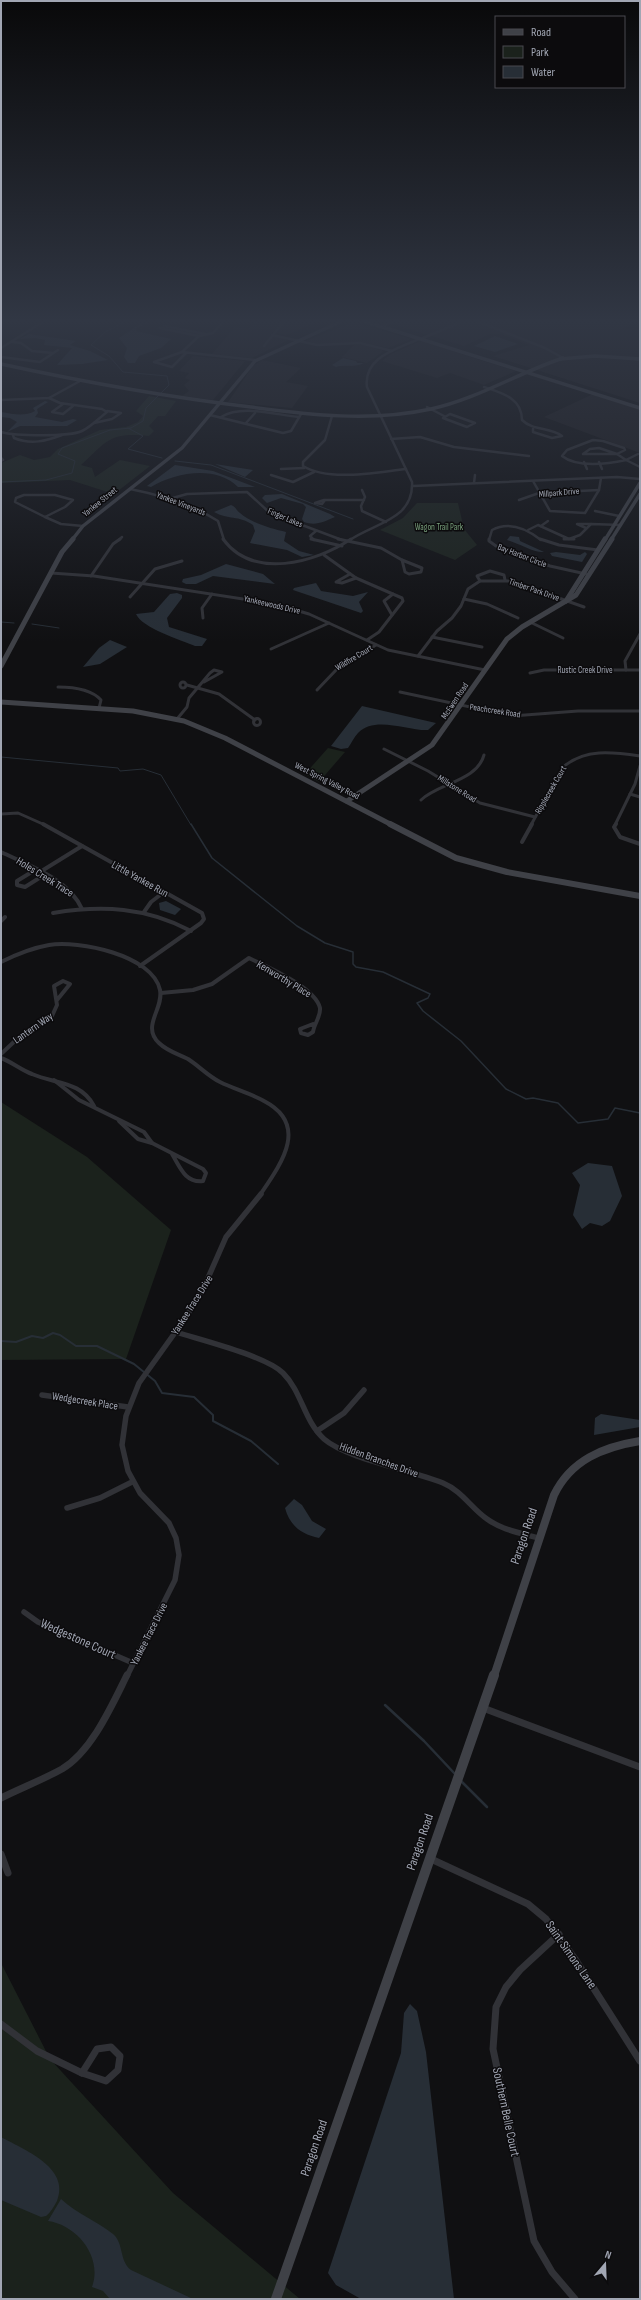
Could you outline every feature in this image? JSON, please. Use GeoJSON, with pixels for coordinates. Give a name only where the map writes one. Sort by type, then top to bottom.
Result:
{"type":"FeatureCollection","features":[{"type":"Feature","properties":{"kind":"street"},"geometry":{"type":"LineString","coordinates":[[1,432],[13,435],[63,434],[82,431],[87,427]]}},
{"type":"Feature","properties":{"kind":"street","name":"Yankee Street"},"geometry":{"type":"LineString","coordinates":[[1,666],[50,573],[70,540],[83,526],[182,448],[200,427]]}},
{"type":"Feature","properties":{"kind":"street"},"geometry":{"type":"LineString","coordinates":[[263,427],[286,433],[291,431],[293,427]]}},
{"type":"Feature","properties":{"kind":"street"},"geometry":{"type":"LineString","coordinates":[[304,468],[303,462],[324,440],[328,427]]}},
{"type":"Feature","properties":{"kind":"street"},"geometry":{"type":"LineString","coordinates":[[386,427],[413,486],[601,478],[640,479]]}},
{"type":"Feature","properties":{"kind":"street"},"geometry":{"type":"LineString","coordinates":[[534,428],[540,428],[562,436],[552,438],[533,432],[534,428]]}},
{"type":"Feature","properties":{"kind":"street"},"geometry":{"type":"LineString","coordinates":[[13,435],[14,438],[28,443],[46,440],[63,434]]}},
{"type":"Feature","properties":{"kind":"street"},"geometry":{"type":"LineString","coordinates":[[391,438],[420,438],[454,447],[529,456]]}},
{"type":"Feature","properties":{"kind":"street"},"geometry":{"type":"LineString","coordinates":[[624,461],[617,454],[596,448],[583,453],[588,456],[617,454],[625,449],[594,439],[588,440],[562,454],[567,461],[624,461],[640,467]]}},
{"type":"Feature","properties":{"kind":"street"},"geometry":{"type":"LineString","coordinates":[[624,461],[638,454]]}},
{"type":"Feature","properties":{"kind":"street"},"geometry":{"type":"LineString","coordinates":[[1,458],[3,460],[1,461]]}},
{"type":"Feature","properties":{"kind":"street"},"geometry":{"type":"LineString","coordinates":[[584,462],[587,469]]}},
{"type":"Feature","properties":{"kind":"street"},"geometry":{"type":"LineString","coordinates":[[598,462],[602,469]]}},
{"type":"Feature","properties":{"kind":"street"},"geometry":{"type":"LineString","coordinates":[[281,469],[304,468],[314,472],[327,474],[406,469]]}},
{"type":"Feature","properties":{"kind":"street"},"geometry":{"type":"LineString","coordinates":[[271,475],[285,481],[298,482],[314,472]]}},
{"type":"Feature","properties":{"kind":"street"},"geometry":{"type":"LineString","coordinates":[[474,483],[475,475]]}},
{"type":"Feature","properties":{"kind":"street"},"geometry":{"type":"LineString","coordinates":[[533,481],[550,511],[585,514],[599,490],[601,478]]}},
{"type":"Feature","properties":{"kind":"street","name":"McEwen Road"},"geometry":{"type":"LineString","coordinates":[[566,601],[640,484]]}},
{"type":"Feature","properties":{"kind":"street","name":"Yankee Vineyards"},"geometry":{"type":"LineString","coordinates":[[130,489],[171,499],[200,510],[218,522],[221,536],[226,544],[247,558],[266,562],[288,564],[324,555],[386,522],[408,504],[413,486]]}},
{"type":"Feature","properties":{"kind":"street"},"geometry":{"type":"LineString","coordinates":[[362,490],[364,500],[361,506],[362,511],[386,522]]}},
{"type":"Feature","properties":{"kind":"street","name":"Millpark Drive"},"geometry":{"type":"LineString","coordinates":[[519,500],[539,493],[599,490]]}},
{"type":"Feature","properties":{"kind":"street","name":"Finger Lakes"},"geometry":{"type":"LineString","coordinates":[[171,499],[178,496],[238,491],[247,492],[266,511],[348,542],[381,548],[402,560]]}},
{"type":"Feature","properties":{"kind":"street","name":"McEwen Road"},"geometry":{"type":"LineString","coordinates":[[347,801],[408,762],[437,740],[507,639],[530,622],[574,598],[580,591],[640,494]]}},
{"type":"Feature","properties":{"kind":"street"},"geometry":{"type":"LineString","coordinates":[[45,516],[65,507],[73,500],[44,495],[24,495],[15,499],[16,504],[58,522],[83,526]]}},
{"type":"Feature","properties":{"kind":"street"},"geometry":{"type":"LineString","coordinates":[[325,500],[364,500]]}},
{"type":"Feature","properties":{"kind":"street"},"geometry":{"type":"LineString","coordinates":[[595,511],[620,516]]}},
{"type":"Feature","properties":{"kind":"street","name":"Bay Harbor Circle"},"geometry":{"type":"LineString","coordinates":[[548,521],[541,526],[535,525],[528,530],[510,526],[499,527],[490,532],[488,539],[496,546],[550,566],[583,573],[589,576]]}},
{"type":"Feature","properties":{"kind":"street"},"geometry":{"type":"LineString","coordinates":[[586,528],[577,524],[620,525]]}},
{"type":"Feature","properties":{"kind":"street"},"geometry":{"type":"LineString","coordinates":[[541,526],[564,539],[579,536],[591,524]]}},
{"type":"Feature","properties":{"kind":"street"},"geometry":{"type":"LineString","coordinates":[[528,530],[547,542],[598,550]]}},
{"type":"Feature","properties":{"kind":"street"},"geometry":{"type":"LineString","coordinates":[[316,531],[310,536],[311,539],[342,546]]}},
{"type":"Feature","properties":{"kind":"street"},"geometry":{"type":"LineString","coordinates":[[91,576],[113,544],[122,537]]}},
{"type":"Feature","properties":{"kind":"street"},"geometry":{"type":"LineString","coordinates":[[324,555],[356,578],[393,594],[403,601],[379,632],[367,640]]}},
{"type":"Feature","properties":{"kind":"street"},"geometry":{"type":"LineString","coordinates":[[402,560],[416,564],[422,568],[421,572],[409,574],[405,572],[402,560]]}},
{"type":"Feature","properties":{"kind":"street"},"geometry":{"type":"LineString","coordinates":[[130,597],[158,567],[182,561]]}},
{"type":"Feature","properties":{"kind":"street"},"geometry":{"type":"LineString","coordinates":[[418,656],[432,637],[452,618],[470,587],[480,581],[477,576],[479,574],[492,571],[504,575],[505,580]]}},
{"type":"Feature","properties":{"kind":"street","name":"Yankeewoods Drive"},"geometry":{"type":"LineString","coordinates":[[50,573],[91,576],[142,583],[286,607],[329,623],[376,645],[418,656],[485,670]]}},
{"type":"Feature","properties":{"kind":"street"},"geometry":{"type":"LineString","coordinates":[[350,574],[336,582],[342,583],[356,578]]}},
{"type":"Feature","properties":{"kind":"street","name":"Timber Park Drive"},"geometry":{"type":"LineString","coordinates":[[480,581],[505,580],[584,608]]}},
{"type":"Feature","properties":{"kind":"street"},"geometry":{"type":"LineString","coordinates":[[203,618],[202,608],[212,594]]}},
{"type":"Feature","properties":{"kind":"street"},"geometry":{"type":"LineString","coordinates":[[392,615],[384,601],[393,594]]}},
{"type":"Feature","properties":{"kind":"street"},"geometry":{"type":"LineString","coordinates":[[464,599],[486,604],[518,618]]}},
{"type":"Feature","properties":{"kind":"street"},"geometry":{"type":"LineString","coordinates":[[530,622],[563,638]]}},
{"type":"Feature","properties":{"kind":"street"},"geometry":{"type":"LineString","coordinates":[[271,649],[329,623]]}},
{"type":"Feature","properties":{"kind":"street"},"geometry":{"type":"LineString","coordinates":[[626,670],[626,661],[640,634]]}},
{"type":"Feature","properties":{"kind":"street"},"geometry":{"type":"LineString","coordinates":[[432,637],[482,647]]}},
{"type":"Feature","properties":{"kind":"street","name":"Wildfire Court"},"geometry":{"type":"LineString","coordinates":[[317,690],[328,675],[338,667],[376,645]]}},
{"type":"Feature","properties":{"kind":"street","name":"Rustic Creek Drive"},"geometry":{"type":"LineString","coordinates":[[530,674],[544,670],[640,670]]}},
{"type":"Feature","properties":{"kind":"street"},"geometry":{"type":"LineString","coordinates":[[177,719],[187,707],[189,698],[211,672],[222,672],[220,675],[204,682]]}},
{"type":"Feature","properties":{"kind":"street"},"geometry":{"type":"LineString","coordinates":[[187,685],[210,690],[230,699],[255,720]]}},
{"type":"Feature","properties":{"kind":"street"},"geometry":{"type":"LineString","coordinates":[[58,687],[73,688],[96,695],[101,700],[99,708]]}},
{"type":"Feature","properties":{"kind":"street","name":"Peachcreek Road"},"geometry":{"type":"LineString","coordinates":[[400,692],[461,706],[521,716],[578,711],[640,711]]}},
{"type":"Feature","properties":{"kind":"street","name":"West Spring Valley Road"},"geometry":{"type":"LineString","coordinates":[[1,702],[134,711],[177,719],[215,733],[347,801],[431,847],[468,862],[507,872],[640,896]]}},
{"type":"Feature","properties":{"kind":"street","name":"Millstone Road"},"geometry":{"type":"LineString","coordinates":[[384,749],[480,803],[535,817]]}},
{"type":"Feature","properties":{"kind":"street","name":"Ripplecreek Court"},"geometry":{"type":"LineString","coordinates":[[522,842],[562,768],[568,762],[580,756],[602,752],[640,756]]}},
{"type":"Feature","properties":{"kind":"street"},"geometry":{"type":"LineString","coordinates":[[421,800],[428,793],[477,769],[483,761],[484,755]]}},
{"type":"Feature","properties":{"kind":"street"},"geometry":{"type":"LineString","coordinates":[[640,766],[630,794],[614,830],[623,839],[640,844]]}},
{"type":"Feature","properties":{"kind":"street"},"geometry":{"type":"LineString","coordinates":[[630,794],[640,797]]}},
{"type":"Feature","properties":{"kind":"street","name":"Little Yankee Run"},"geometry":{"type":"LineString","coordinates":[[1,814],[13,813],[27,815],[202,913],[203,921],[140,966]]}},
{"type":"Feature","properties":{"kind":"street"},"geometry":{"type":"LineString","coordinates":[[40,872],[82,846]]}},
{"type":"Feature","properties":{"kind":"street","name":"Holes Creek Trace"},"geometry":{"type":"LineString","coordinates":[[1,852],[40,872],[71,892],[80,901],[82,908]]}},
{"type":"Feature","properties":{"kind":"street"},"geometry":{"type":"LineString","coordinates":[[35,870],[17,881],[17,885],[25,887],[44,875]]}},
{"type":"Feature","properties":{"kind":"street"},"geometry":{"type":"LineString","coordinates":[[144,912],[151,902],[164,892]]}},
{"type":"Feature","properties":{"kind":"street"},"geometry":{"type":"LineString","coordinates":[[53,913],[82,908],[116,908],[144,912],[168,919],[191,931]]}},
{"type":"Feature","properties":{"kind":"street"},"geometry":{"type":"LineString","coordinates":[[1,922],[5,917]]}},
{"type":"Feature","properties":{"kind":"street"},"geometry":{"type":"LineString","coordinates":[[1,962],[32,948],[70,943],[105,949],[140,966],[154,978],[161,993]]}},
{"type":"Feature","properties":{"kind":"street","name":"Kenworthy Place"},"geometry":{"type":"LineString","coordinates":[[161,993],[192,990],[212,984],[249,958],[307,990],[318,1001],[320,1010],[313,1024]]}},
{"type":"Feature","properties":{"kind":"street","name":"Lantern Way"},"geometry":{"type":"LineString","coordinates":[[1,1054],[17,1039],[56,1012],[57,1000],[54,986],[58,982],[63,981],[70,984],[57,1000]]}},
{"type":"Feature","properties":{"kind":"street","name":"Yankee Trace Drive"},"geometry":{"type":"LineString","coordinates":[[1,1798],[53,1774],[72,1761],[97,1732],[175,1580],[179,1564],[179,1550],[170,1524],[141,1495],[132,1482],[126,1463],[122,1437],[128,1407],[141,1379],[176,1332],[209,1279],[226,1238],[254,1206],[284,1154],[290,1137],[286,1121],[274,1106],[220,1082],[191,1061],[166,1049],[156,1040],[151,1026],[159,1005],[161,993]]}},
{"type":"Feature","properties":{"kind":"street"},"geometry":{"type":"LineString","coordinates":[[1,1058],[32,1075],[75,1086],[86,1094],[94,1106]]}},
{"type":"Feature","properties":{"kind":"street"},"geometry":{"type":"LineString","coordinates":[[54,1080],[78,1100],[94,1106],[119,1121],[133,1136],[146,1143],[152,1143]]}},
{"type":"Feature","properties":{"kind":"street"},"geometry":{"type":"LineString","coordinates":[[119,1121],[128,1123],[144,1132],[152,1143],[203,1169],[206,1173],[203,1181],[197,1182],[189,1179],[172,1154]]}},
{"type":"Feature","properties":{"kind":"street","name":"Hidden Branches Drive"},"geometry":{"type":"LineString","coordinates":[[176,1332],[264,1361],[283,1373],[301,1401],[311,1425],[325,1440],[349,1452],[443,1483],[458,1491],[486,1518],[506,1529],[538,1538]]}},
{"type":"Feature","properties":{"kind":"street"},"geometry":{"type":"LineString","coordinates":[[317,1431],[344,1413],[364,1390]]}},
{"type":"Feature","properties":{"kind":"street","name":"Wedgecreek Place"},"geometry":{"type":"LineString","coordinates":[[42,1395],[59,1395],[85,1402],[128,1407]]}},
{"type":"Feature","properties":{"kind":"street","name":"Paragon Road"},"geometry":{"type":"LineString","coordinates":[[276,2299],[431,1859],[483,1708],[538,1538],[554,1495],[564,1476],[588,1457],[611,1446],[640,1441]]}},
{"type":"Feature","properties":{"kind":"street"},"geometry":{"type":"LineString","coordinates":[[67,1508],[100,1498],[132,1482]]}},
{"type":"Feature","properties":{"kind":"street","name":"Wedgestone Court"},"geometry":{"type":"LineString","coordinates":[[24,1612],[38,1622],[133,1663]]}},
{"type":"Feature","properties":{"kind":"street"},"geometry":{"type":"LineString","coordinates":[[483,1708],[640,1767]]}},
{"type":"Feature","properties":{"kind":"street"},"geometry":{"type":"LineString","coordinates":[[1,1854],[8,1874]]}},
{"type":"Feature","properties":{"kind":"street","name":"Saint Simons Lane"},"geometry":{"type":"LineString","coordinates":[[431,1859],[528,1904],[546,1919],[559,1934],[640,2061]]}},
{"type":"Feature","properties":{"kind":"street","name":"Southern Belle Court"},"geometry":{"type":"LineString","coordinates":[[559,1934],[520,1970],[506,1987],[496,2007],[493,2050],[534,2241],[545,2263],[561,2286],[575,2299]]}},
{"type":"Feature","properties":{"kind":"street"},"geometry":{"type":"LineString","coordinates":[[1,2024],[20,2042],[81,2074],[106,2082],[118,2070],[120,2056],[111,2047],[97,2050],[81,2074]]}},
{"type":"Feature","properties":{"kind":"shaded area"},"geometry":{"type":"Polygon","coordinates":[[[572,427],[640,427],[640,453],[572,427]]]}},
{"type":"Feature","properties":{"kind":"green space"},"geometry":{"type":"Polygon","coordinates":[[[123,427],[150,427],[154,431],[149,436],[126,435],[110,440],[81,465],[92,468],[95,477],[120,460],[150,466],[114,494],[70,480],[1,483],[1,463],[20,455],[34,460],[50,457],[58,449],[100,430],[123,427]]]}},
{"type":"Feature","properties":{"kind":"green space","name":"Wagon Trail Park"},"geometry":{"type":"Polygon","coordinates":[[[417,503],[458,503],[464,529],[477,545],[455,560],[380,530],[403,518],[417,503]]]}},
{"type":"Feature","properties":{"kind":"green space"},"geometry":{"type":"Polygon","coordinates":[[[328,748],[345,752],[319,782],[305,774],[328,748]]]}},
{"type":"Feature","properties":{"kind":"green space"},"geometry":{"type":"Polygon","coordinates":[[[1,1102],[87,1157],[171,1230],[126,1359],[1,1360],[1,1102]]]}},
{"type":"Feature","properties":{"kind":"green space"},"geometry":{"type":"Polygon","coordinates":[[[1,1963],[50,2059],[173,2193],[300,2299],[1,2299],[1,1963]]]}},
{"type":"Feature","properties":{"kind":"water"},"geometry":{"type":"Polygon","coordinates":[[[12,427],[17,427],[7,432],[12,427]]]}},
{"type":"Feature","properties":{"kind":"water"},"geometry":{"type":"Polygon","coordinates":[[[215,464],[253,470],[245,477],[215,464]]]}},
{"type":"Feature","properties":{"kind":"water"},"geometry":{"type":"Polygon","coordinates":[[[175,465],[213,471],[255,487],[238,487],[229,480],[207,473],[184,475],[161,482],[151,487],[147,486],[175,465]]]}},
{"type":"Feature","properties":{"kind":"water"},"geometry":{"type":"Polygon","coordinates":[[[282,494],[335,517],[320,523],[312,524],[304,522],[302,519],[306,507],[303,504],[281,498],[267,503],[262,498],[265,495],[282,494]]]}},
{"type":"Feature","properties":{"kind":"water"},"geometry":{"type":"Polygon","coordinates":[[[231,505],[245,517],[256,523],[286,532],[284,541],[299,551],[314,555],[302,557],[287,550],[250,543],[255,531],[253,525],[243,520],[214,512],[231,505]]]}},
{"type":"Feature","properties":{"kind":"water"},"geometry":{"type":"Polygon","coordinates":[[[510,536],[519,537],[520,541],[544,552],[540,552],[507,540],[510,536]]]}},
{"type":"Feature","properties":{"kind":"water"},"geometry":{"type":"Polygon","coordinates":[[[556,552],[580,555],[585,552],[587,554],[582,562],[552,556],[550,553],[556,552]]]}},
{"type":"Feature","properties":{"kind":"water"},"geometry":{"type":"Polygon","coordinates":[[[226,564],[263,574],[275,584],[213,576],[196,584],[186,584],[182,582],[183,579],[201,575],[226,564]]]}},
{"type":"Feature","properties":{"kind":"water"},"geometry":{"type":"Polygon","coordinates":[[[316,583],[321,591],[353,596],[368,592],[359,602],[363,611],[361,613],[293,590],[294,588],[316,583]]]}},
{"type":"Feature","properties":{"kind":"water"},"geometry":{"type":"Polygon","coordinates":[[[177,593],[182,595],[182,598],[167,618],[169,627],[207,639],[202,646],[195,646],[154,629],[140,619],[136,614],[154,612],[170,594],[177,593]]]}},
{"type":"Feature","properties":{"kind":"water"},"geometry":{"type":"Polygon","coordinates":[[[110,640],[127,647],[100,664],[83,667],[99,648],[110,640]]]}},
{"type":"Feature","properties":{"kind":"water"},"geometry":{"type":"Polygon","coordinates":[[[362,706],[436,723],[428,730],[382,724],[373,725],[358,733],[348,748],[341,749],[331,746],[362,706]]]}},
{"type":"Feature","properties":{"kind":"water"},"geometry":{"type":"Polygon","coordinates":[[[166,901],[181,909],[175,915],[160,910],[159,903],[166,901]]]}},
{"type":"Feature","properties":{"kind":"water"},"geometry":{"type":"Polygon","coordinates":[[[588,1163],[612,1166],[622,1196],[610,1221],[602,1226],[590,1223],[582,1229],[573,1215],[580,1185],[572,1173],[588,1163]]]}},
{"type":"Feature","properties":{"kind":"water"},"geometry":{"type":"Polygon","coordinates":[[[601,1414],[640,1420],[640,1427],[594,1435],[595,1418],[601,1414]]]}},
{"type":"Feature","properties":{"kind":"water"},"geometry":{"type":"Polygon","coordinates":[[[294,1499],[302,1505],[312,1521],[326,1529],[319,1538],[307,1534],[297,1528],[290,1520],[285,1508],[294,1499]]]}},
{"type":"Feature","properties":{"kind":"water"},"geometry":{"type":"Polygon","coordinates":[[[410,2004],[417,2011],[426,2052],[454,2299],[361,2299],[336,2285],[328,2273],[401,2053],[404,2013],[410,2004]]]}},
{"type":"Feature","properties":{"kind":"water"},"geometry":{"type":"Polygon","coordinates":[[[1,2137],[42,2161],[51,2169],[57,2178],[59,2189],[57,2201],[46,2216],[41,2217],[1,2200],[1,2137]]]}},
{"type":"Feature","properties":{"kind":"water"},"geometry":{"type":"Polygon","coordinates":[[[61,2199],[113,2234],[119,2242],[127,2266],[131,2270],[193,2299],[110,2299],[103,2291],[92,2287],[94,2265],[91,2254],[85,2244],[69,2229],[48,2221],[61,2199]]]}},
{"type":"Feature","properties":{"kind":"waterway"},"geometry":{"type":"LineString","coordinates":[[1,482],[46,480],[72,473],[75,461],[58,454],[62,448],[110,430],[128,428]]}},
{"type":"Feature","properties":{"kind":"waterway"},"geometry":{"type":"LineString","coordinates":[[128,428],[143,436],[128,449],[162,458]]}},
{"type":"Feature","properties":{"kind":"waterway"},"geometry":{"type":"LineString","coordinates":[[175,461],[211,465],[353,519]]}},
{"type":"Feature","properties":{"kind":"waterway"},"geometry":{"type":"LineString","coordinates":[[1,622],[14,623]]}},
{"type":"Feature","properties":{"kind":"waterway"},"geometry":{"type":"LineString","coordinates":[[32,624],[59,628]]}},
{"type":"Feature","properties":{"kind":"waterway"},"geometry":{"type":"LineString","coordinates":[[1,757],[118,768],[120,771],[143,769],[161,775],[191,825]]}},
{"type":"Feature","properties":{"kind":"waterway"},"geometry":{"type":"LineString","coordinates":[[191,824],[212,858],[297,926],[325,943],[353,952],[353,964],[356,967],[383,972],[430,994],[428,998],[417,1003],[423,1011],[461,1041],[506,1089],[526,1099],[533,1098],[558,1103],[578,1123],[608,1119],[615,1108],[640,1113]]}},
{"type":"Feature","properties":{"kind":"waterway"},"geometry":{"type":"LineString","coordinates":[[1,1341],[16,1342],[32,1336],[43,1338],[53,1333],[60,1335],[76,1346],[97,1346],[134,1364],[155,1381],[162,1393],[194,1397],[213,1415],[213,1421],[251,1441],[278,1464]]}},
{"type":"Feature","properties":{"kind":"waterway"},"geometry":{"type":"LineString","coordinates":[[385,1705],[424,1741],[455,1774]]}},
{"type":"Feature","properties":{"kind":"waterway"},"geometry":{"type":"LineString","coordinates":[[461,1781],[487,1807]]}}]}
